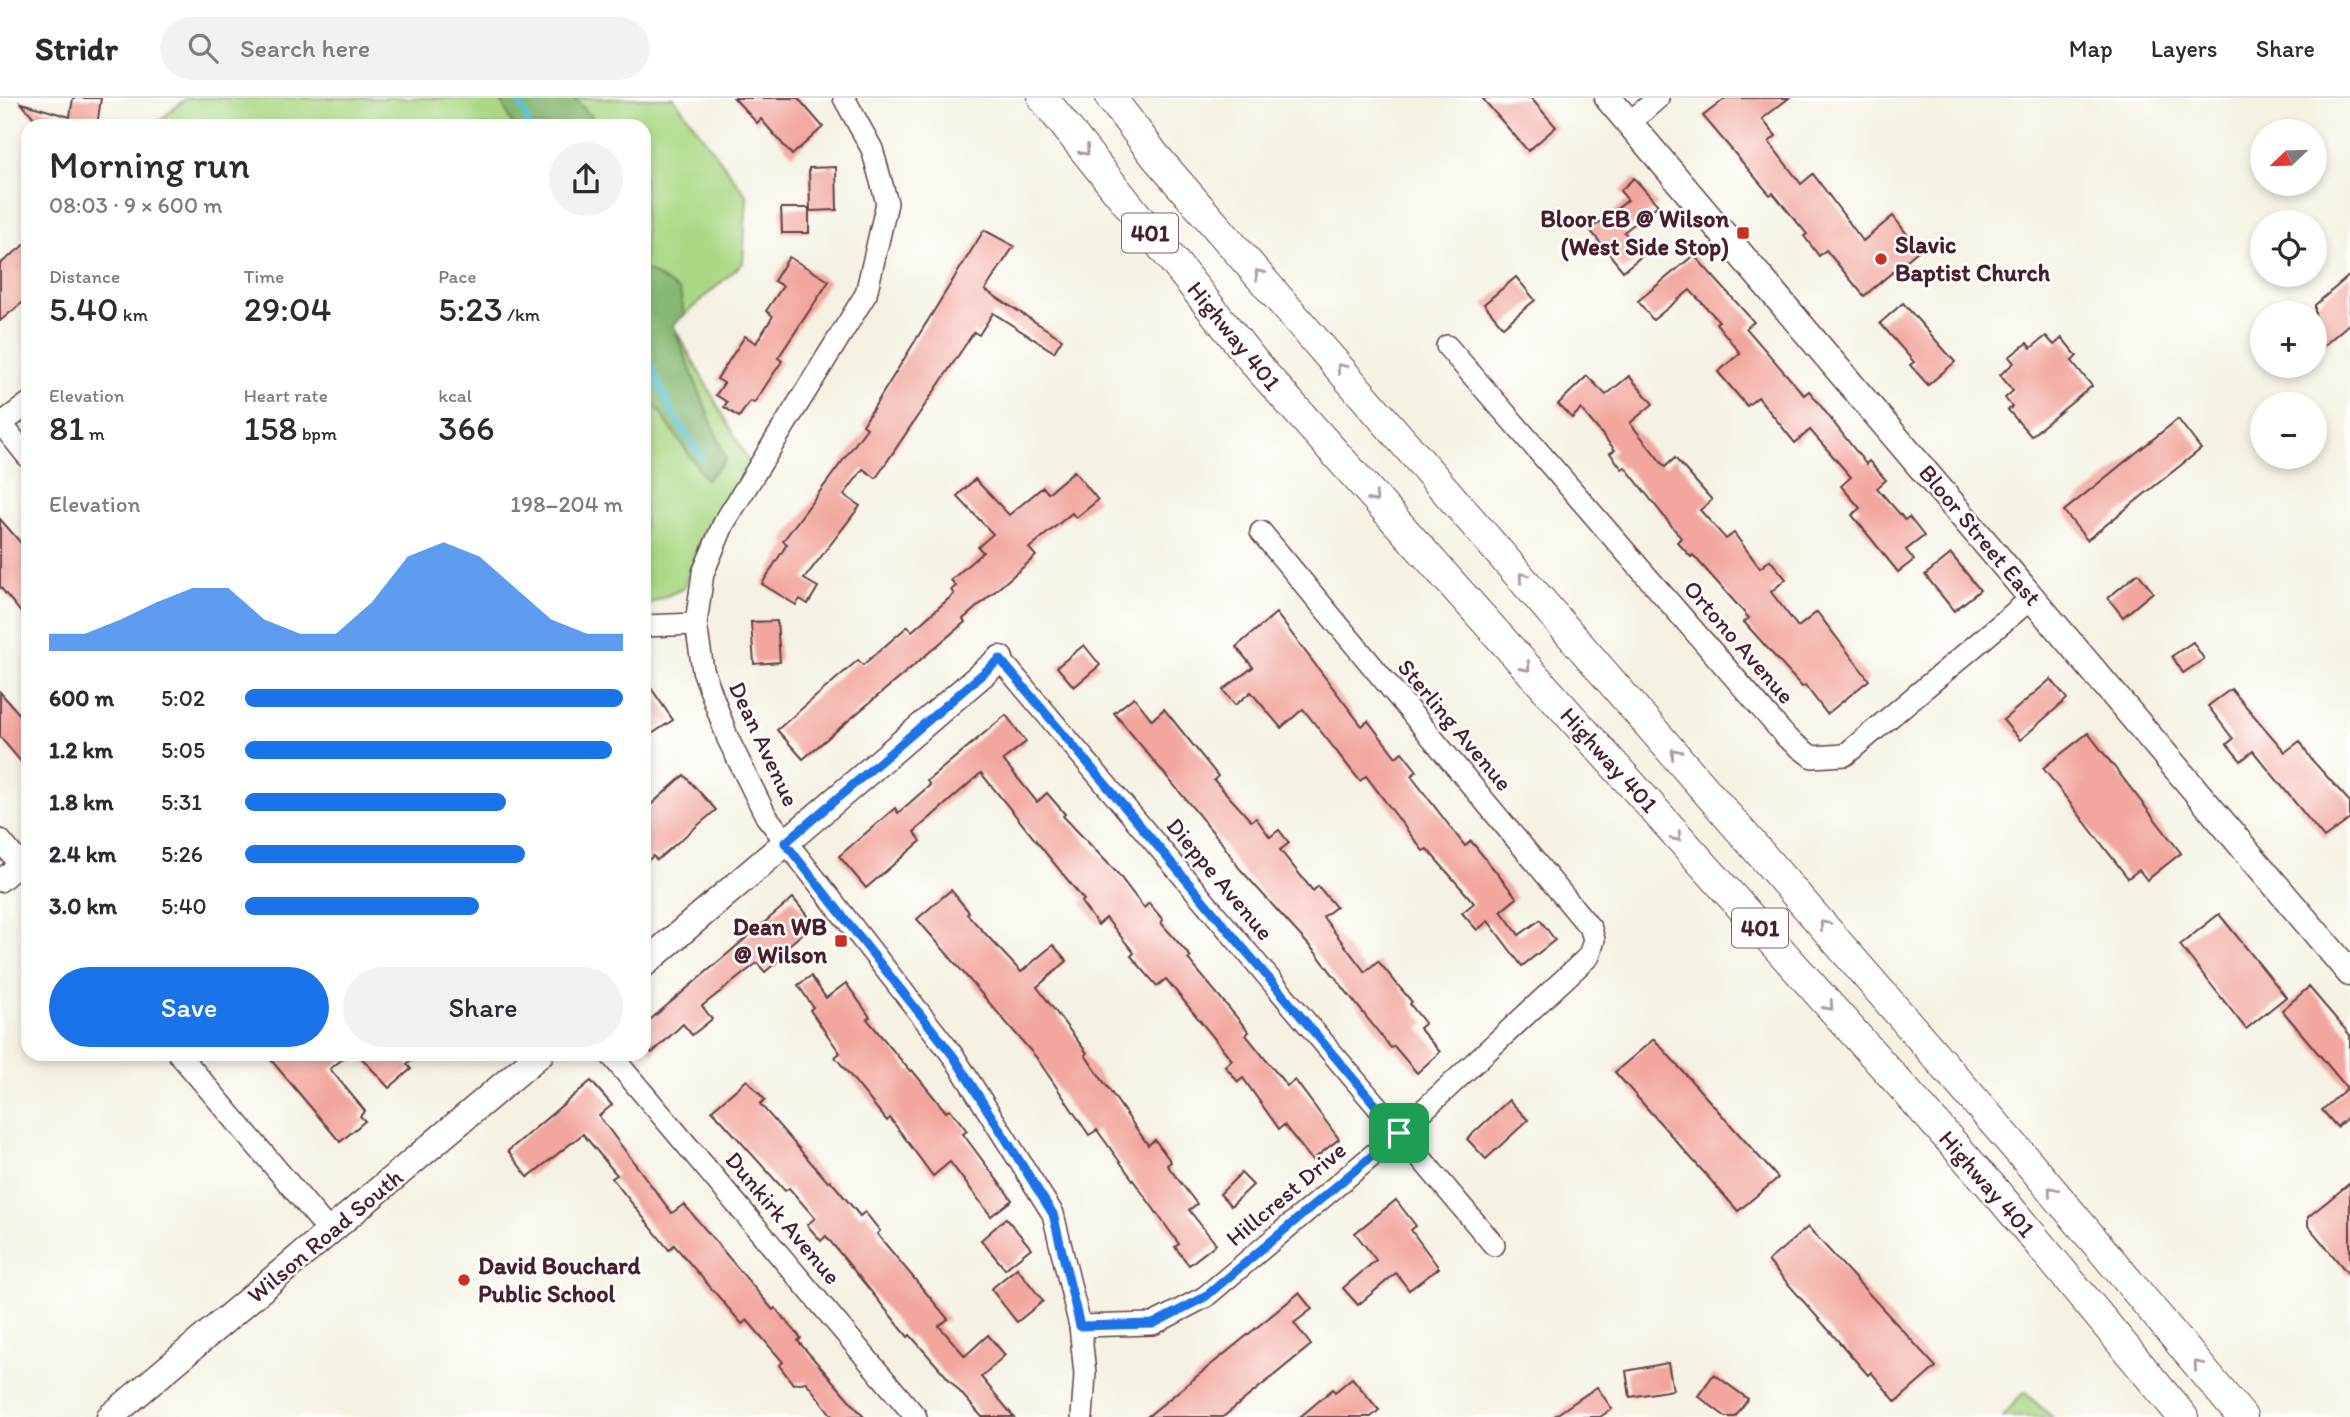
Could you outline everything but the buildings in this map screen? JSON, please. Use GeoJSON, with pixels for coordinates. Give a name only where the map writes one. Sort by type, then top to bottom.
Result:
{"type":"FeatureCollection","features":[{"type":"Feature","properties":{"kind":"highway","name":"Highway 401"},"geometry":{"type":"LineString","coordinates":[[1043,98],[1258,368],[1991,1186],[2183,1417]]}},
{"type":"Feature","properties":{"kind":"highway","name":"Highway 401"},"geometry":{"type":"LineString","coordinates":[[1111,98],[1156,157],[2017,1150],[2242,1417]]}},
{"type":"Feature","properties":{"kind":"highway"},"geometry":{"type":"LineString","coordinates":[[1117,98],[1156,157]]}},
{"type":"Feature","properties":{"kind":"main road","name":"Bloor Street East"},"geometry":{"type":"LineString","coordinates":[[1608,98],[2350,973]]}},
{"type":"Feature","properties":{"kind":"main road"},"geometry":{"type":"LineString","coordinates":[[651,958],[1000,659]]}},
{"type":"Feature","properties":{"kind":"main road","name":"Wilson Road South"},"geometry":{"type":"LineString","coordinates":[[110,1417],[532,1061]]}},
{"type":"Feature","properties":{"kind":"street","name":"Dean Avenue"},"geometry":{"type":"LineString","coordinates":[[844,98],[872,149],[887,203],[866,294],[724,523],[703,573],[696,624],[712,701],[759,803],[785,843],[954,1057],[1053,1214],[1080,1326],[1086,1374],[1082,1417]]}},
{"type":"Feature","properties":{"kind":"street"},"geometry":{"type":"LineString","coordinates":[[1629,122],[1658,98]]}},
{"type":"Feature","properties":{"kind":"street","name":"Ortono Avenue"},"geometry":{"type":"LineString","coordinates":[[1447,346],[1787,738],[1812,757],[1845,755],[2033,597]]}},
{"type":"Feature","properties":{"kind":"street"},"geometry":{"type":"LineString","coordinates":[[21,409],[1,423],[21,448]]}},
{"type":"Feature","properties":{"kind":"street","name":"Sterling Avenue"},"geometry":{"type":"LineString","coordinates":[[1261,533],[1591,929],[1594,940],[1589,956]]}},
{"type":"Feature","properties":{"kind":"street"},"geometry":{"type":"LineString","coordinates":[[651,626],[696,624]]}},
{"type":"Feature","properties":{"kind":"street","name":"Dieppe Avenue"},"geometry":{"type":"LineString","coordinates":[[1000,659],[1494,1245]]}},
{"type":"Feature","properties":{"kind":"street"},"geometry":{"type":"LineString","coordinates":[[0,840],[21,861]]}},
{"type":"Feature","properties":{"kind":"street"},"geometry":{"type":"LineString","coordinates":[[0,881],[21,868]]}},
{"type":"Feature","properties":{"kind":"street","name":"Hillcrest Drive"},"geometry":{"type":"LineString","coordinates":[[1080,1326],[1153,1324],[1205,1297],[1399,1133],[1589,956]]}},
{"type":"Feature","properties":{"kind":"street"},"geometry":{"type":"LineString","coordinates":[[185,1061],[329,1231]]}},
{"type":"Feature","properties":{"kind":"street","name":"Dunkirk Avenue"},"geometry":{"type":"LineString","coordinates":[[616,1061],[916,1417]]}},
{"type":"Feature","properties":{"kind":"green space"},"geometry":{"type":"Polygon","coordinates":[[[186,98],[674,98],[747,196],[743,263],[673,325],[750,464],[702,535],[684,588],[651,603],[651,119],[162,119],[186,98]]]}},
{"type":"Feature","properties":{"kind":"green space"},"geometry":{"type":"Polygon","coordinates":[[[500,98],[574,98],[592,119],[510,119],[500,98]]]}},
{"type":"Feature","properties":{"kind":"green space"},"geometry":{"type":"Polygon","coordinates":[[[651,272],[680,291],[684,315],[673,325],[726,459],[706,480],[651,399],[651,272]]]}},
{"type":"Feature","properties":{"kind":"green space"},"geometry":{"type":"Polygon","coordinates":[[[2024,1392],[2052,1417],[2002,1417],[2024,1392]]]}},
{"type":"Feature","properties":{"kind":"waterway"},"geometry":{"type":"LineString","coordinates":[[518,98],[526,119]]}},
{"type":"Feature","properties":{"kind":"waterway"},"geometry":{"type":"LineString","coordinates":[[651,365],[672,413],[702,458]]}},
{"type":"Feature","properties":{"kind":"place","name":"Bloor EB @ Wilson (West Side Stop)"},"geometry":{"type":"Point","coordinates":[1743,233]}},
{"type":"Feature","properties":{"kind":"place","name":"Slavic Baptist Church"},"geometry":{"type":"Point","coordinates":[1881,259]}},
{"type":"Feature","properties":{"kind":"place","name":"Dean WB @ Wilson"},"geometry":{"type":"Point","coordinates":[841,941]}},
{"type":"Feature","properties":{"kind":"place","name":"David Bouchard Public School"},"geometry":{"type":"Point","coordinates":[464,1280]}},
{"type":"Feature","properties":{"kind":"route"},"geometry":{"type":"LineString","coordinates":[[1000,659],[1399,1133],[1205,1297],[1153,1324],[1080,1326],[1053,1214],[954,1057],[785,843],[1000,659]]}}]}
